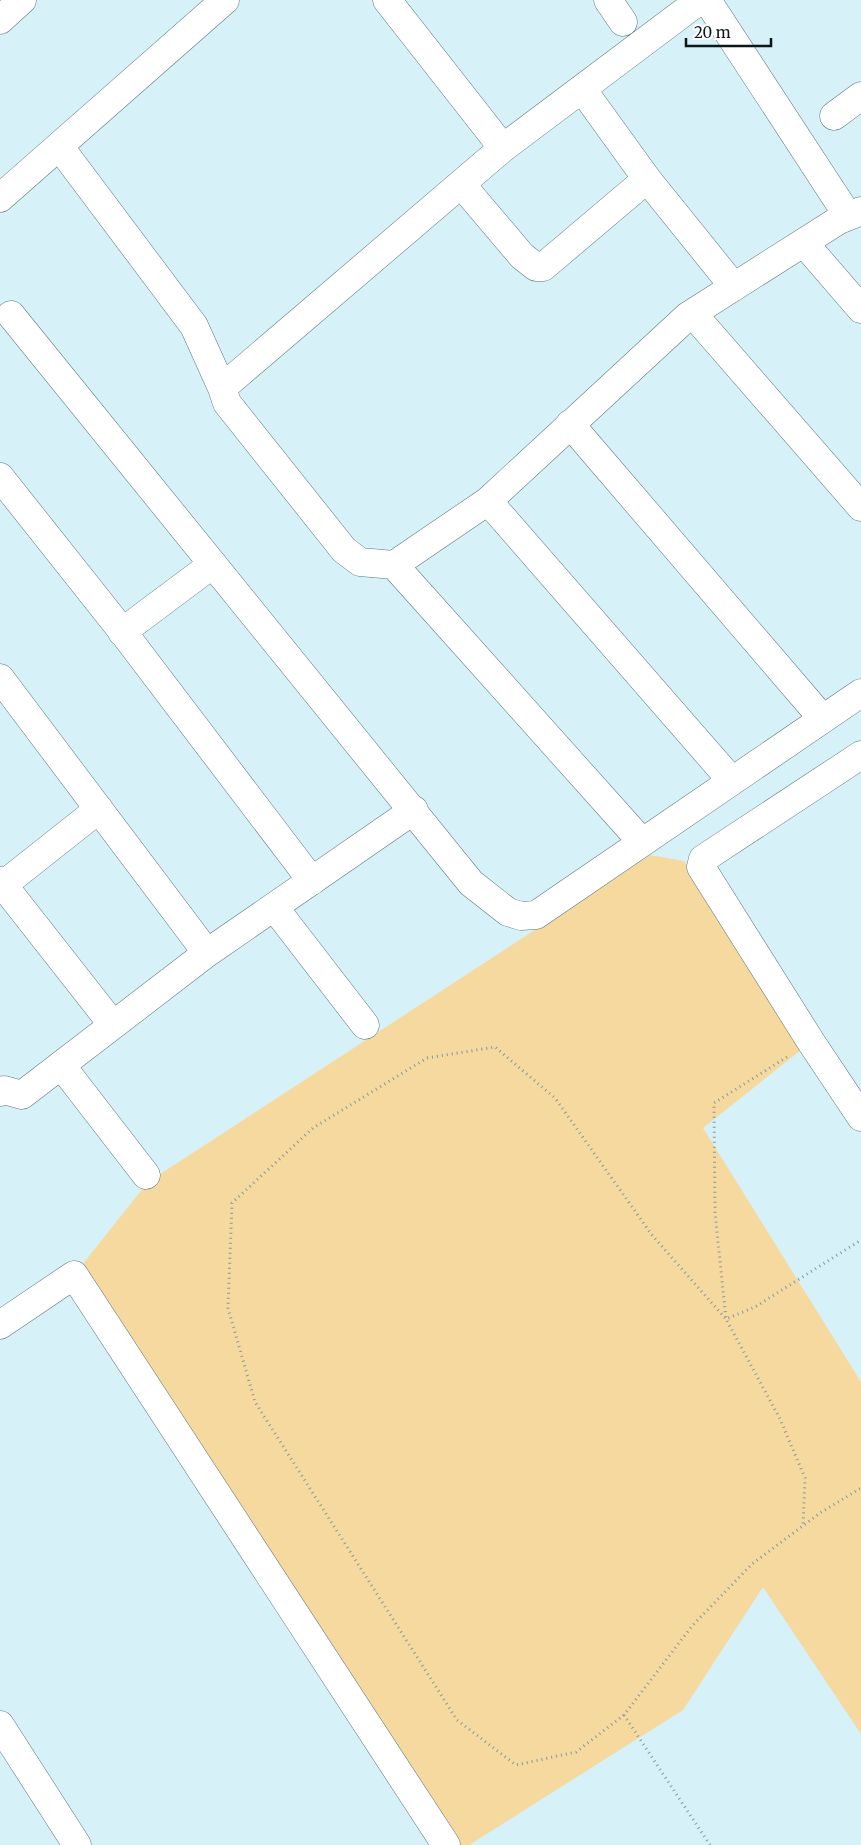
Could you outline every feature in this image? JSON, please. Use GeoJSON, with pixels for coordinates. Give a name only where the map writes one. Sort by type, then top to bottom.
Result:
{"type":"FeatureCollection","features":[{"type":"Feature","properties":{"kind":"street"},"geometry":{"type":"LineString","coordinates":[[0,20],[22,0]]}},
{"type":"Feature","properties":{"kind":"street"},"geometry":{"type":"LineString","coordinates":[[0,198],[225,0]]}},
{"type":"Feature","properties":{"kind":"street"},"geometry":{"type":"LineString","coordinates":[[387,0],[503,148]]}},
{"type":"Feature","properties":{"kind":"street"},"geometry":{"type":"LineString","coordinates":[[608,0],[623,22]]}},
{"type":"Feature","properties":{"kind":"street"},"geometry":{"type":"LineString","coordinates":[[222,388],[503,148],[700,0]]}},
{"type":"Feature","properties":{"kind":"street"},"geometry":{"type":"LineString","coordinates":[[59,146],[194,326],[227,403],[344,550],[360,562],[394,565],[488,501],[570,424],[693,314],[839,220],[854,214],[708,0]]}},
{"type":"Feature","properties":{"kind":"street"},"geometry":{"type":"LineString","coordinates":[[582,89],[647,179],[734,287]]}},
{"type":"Feature","properties":{"kind":"street"},"geometry":{"type":"LineString","coordinates":[[834,116],[861,96]]}},
{"type":"Feature","properties":{"kind":"street"},"geometry":{"type":"LineString","coordinates":[[461,184],[522,256],[536,267],[543,267],[647,179]]}},
{"type":"Feature","properties":{"kind":"street"},"geometry":{"type":"LineString","coordinates":[[804,243],[861,309]]}},
{"type":"Feature","properties":{"kind":"street"},"geometry":{"type":"LineString","coordinates":[[4,313],[213,564],[414,810],[471,883],[508,912],[521,916],[536,915],[861,693]]}},
{"type":"Feature","properties":{"kind":"street"},"geometry":{"type":"LineString","coordinates":[[693,314],[861,507]]}},
{"type":"Feature","properties":{"kind":"street"},"geometry":{"type":"LineString","coordinates":[[570,424],[823,719]]}},
{"type":"Feature","properties":{"kind":"street"},"geometry":{"type":"LineString","coordinates":[[0,477],[122,632],[312,881]]}},
{"type":"Feature","properties":{"kind":"street"},"geometry":{"type":"LineString","coordinates":[[488,501],[732,781]]}},
{"type":"Feature","properties":{"kind":"street"},"geometry":{"type":"LineString","coordinates":[[122,632],[213,564]]}},
{"type":"Feature","properties":{"kind":"street"},"geometry":{"type":"LineString","coordinates":[[394,565],[642,842]]}},
{"type":"Feature","properties":{"kind":"street"},"geometry":{"type":"LineString","coordinates":[[0,678],[207,953]]}},
{"type":"Feature","properties":{"kind":"street"},"geometry":{"type":"LineString","coordinates":[[859,760],[704,859],[701,867],[811,1042],[861,1117]]}},
{"type":"Feature","properties":{"kind":"street"},"geometry":{"type":"LineString","coordinates":[[99,809],[1,883],[113,1025]]}},
{"type":"Feature","properties":{"kind":"street"},"geometry":{"type":"LineString","coordinates":[[1,1089],[22,1095],[207,953],[414,810]]}},
{"type":"Feature","properties":{"kind":"street"},"geometry":{"type":"LineString","coordinates":[[274,907],[365,1025]]}},
{"type":"Feature","properties":{"kind":"street"},"geometry":{"type":"LineString","coordinates":[[61,1065],[146,1176]]}},
{"type":"Feature","properties":{"kind":"street"},"geometry":{"type":"LineString","coordinates":[[0,1325],[74,1275],[446,1845]]}},
{"type":"Feature","properties":{"kind":"street"},"geometry":{"type":"LineString","coordinates":[[0,1725],[77,1845]]}},
{"type":"Feature","properties":{"kind":"path"},"geometry":{"type":"LineString","coordinates":[[726,1319],[715,1213],[714,1103],[811,1042]]}},
{"type":"Feature","properties":{"kind":"path"},"geometry":{"type":"LineString","coordinates":[[803,1526],[805,1478],[780,1419],[726,1319],[652,1235],[555,1098],[495,1047],[427,1058],[312,1128],[232,1203],[228,1308],[255,1402],[457,1720],[516,1765],[576,1752],[624,1715],[692,1626],[752,1564],[803,1526],[861,1488]]}},
{"type":"Feature","properties":{"kind":"path"},"geometry":{"type":"LineString","coordinates":[[726,1319],[756,1307],[861,1240]]}},
{"type":"Feature","properties":{"kind":"path"},"geometry":{"type":"LineString","coordinates":[[624,1715],[710,1845]]}},
{"type":"Feature","properties":{"kind":"shaded area"},"geometry":{"type":"Polygon","coordinates":[[[650,855],[684,861],[811,1042],[703,1128],[861,1382],[861,1734],[763,1587],[683,1710],[469,1845],[446,1845],[74,1275],[148,1182],[650,855]]]}}]}
